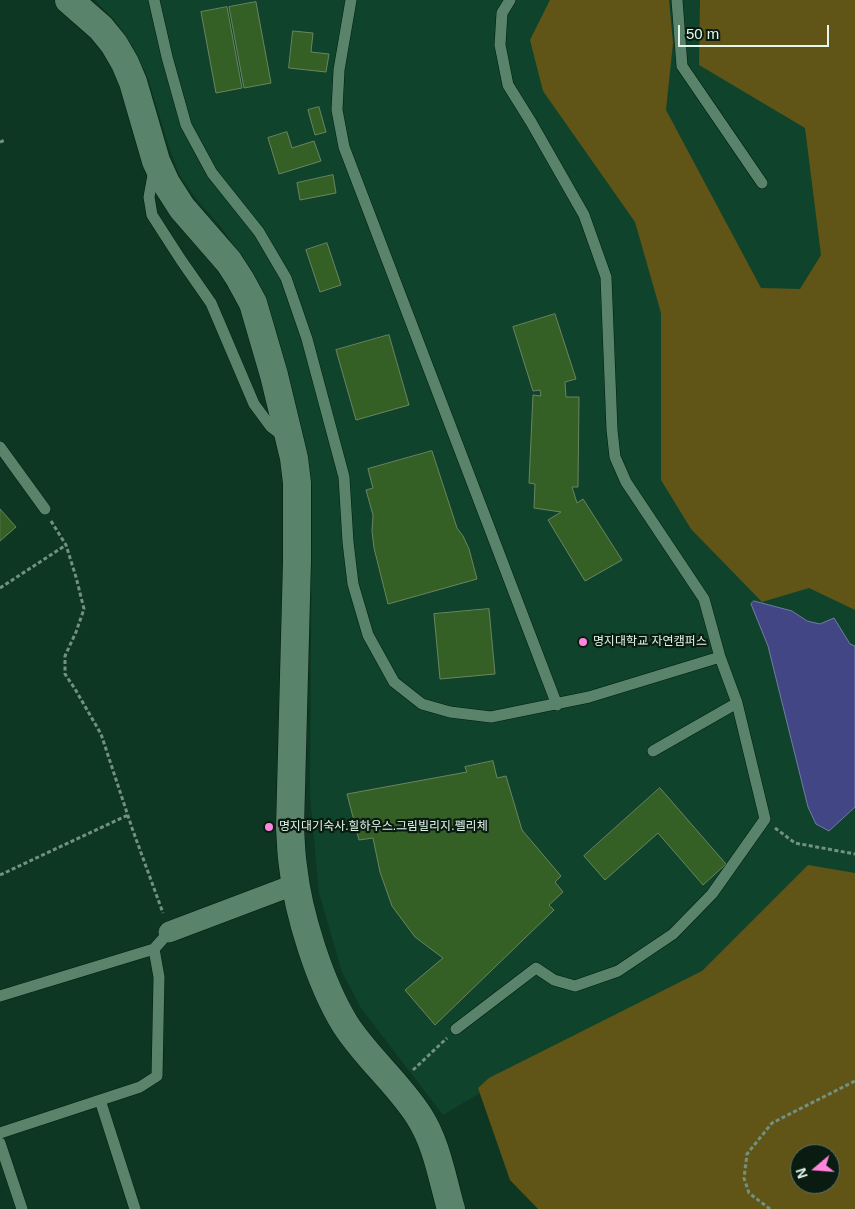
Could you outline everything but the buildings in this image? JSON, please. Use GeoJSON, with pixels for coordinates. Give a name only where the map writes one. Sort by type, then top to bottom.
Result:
{"type":"FeatureCollection","features":[{"type":"Feature","properties":{"kind":"street"},"geometry":{"type":"LineString","coordinates":[[69,0],[101,28],[114,44],[133,82],[156,161],[166,183],[182,208],[229,262],[253,303],[274,375],[290,442],[296,483],[297,512],[290,828],[296,884],[320,973],[331,997],[346,1024],[419,1115],[431,1137],[451,1209]]}},
{"type":"Feature","properties":{"kind":"street"},"geometry":{"type":"LineString","coordinates":[[169,932],[296,884]]}},
{"type":"Feature","properties":{"kind":"lane"},"geometry":{"type":"LineString","coordinates":[[154,0],[167,57],[186,125],[212,173],[260,232],[286,278],[308,339],[344,477],[352,584],[368,635],[394,682],[422,704],[450,712],[491,717],[589,697],[720,657]]}},
{"type":"Feature","properties":{"kind":"lane"},"geometry":{"type":"LineString","coordinates":[[351,0],[339,70],[337,110],[344,147],[557,705]]}},
{"type":"Feature","properties":{"kind":"lane"},"geometry":{"type":"LineString","coordinates":[[456,1029],[536,968],[554,980],[575,986],[618,971],[626,966],[673,934],[712,894],[765,819],[737,703],[720,657],[704,599],[626,482],[615,457],[612,430],[606,277],[584,215],[508,85],[500,45],[502,13],[510,0]]}},
{"type":"Feature","properties":{"kind":"lane"},"geometry":{"type":"LineString","coordinates":[[677,0],[682,66],[762,183]]}},
{"type":"Feature","properties":{"kind":"lane"},"geometry":{"type":"LineString","coordinates":[[156,161],[149,197],[152,215],[211,303],[254,404],[271,427],[290,442]]}},
{"type":"Feature","properties":{"kind":"lane"},"geometry":{"type":"LineString","coordinates":[[0,447],[45,509]]}},
{"type":"Feature","properties":{"kind":"lane"},"geometry":{"type":"LineString","coordinates":[[653,751],[737,703]]}},
{"type":"Feature","properties":{"kind":"lane"},"geometry":{"type":"LineString","coordinates":[[0,996],[154,949],[169,932]]}},
{"type":"Feature","properties":{"kind":"lane"},"geometry":{"type":"LineString","coordinates":[[0,1133],[140,1087],[157,1076],[159,977],[154,949]]}},
{"type":"Feature","properties":{"kind":"lane"},"geometry":{"type":"LineString","coordinates":[[100,1100],[134,1209]]}},
{"type":"Feature","properties":{"kind":"lane"},"geometry":{"type":"LineString","coordinates":[[0,1143],[22,1209]]}},
{"type":"Feature","properties":{"kind":"path"},"geometry":{"type":"LineString","coordinates":[[0,142],[5,140]]}},
{"type":"Feature","properties":{"kind":"path"},"geometry":{"type":"LineString","coordinates":[[45,509],[66,545],[84,608],[65,656],[64,674],[75,688],[101,734],[169,932]]}},
{"type":"Feature","properties":{"kind":"path"},"geometry":{"type":"LineString","coordinates":[[0,588],[66,545]]}},
{"type":"Feature","properties":{"kind":"path"},"geometry":{"type":"LineString","coordinates":[[0,875],[128,815]]}},
{"type":"Feature","properties":{"kind":"path"},"geometry":{"type":"LineString","coordinates":[[765,819],[795,844],[855,854]]}},
{"type":"Feature","properties":{"kind":"path"},"geometry":{"type":"LineString","coordinates":[[396,1087],[456,1029]]}},
{"type":"Feature","properties":{"kind":"path"},"geometry":{"type":"LineString","coordinates":[[770,1209],[749,1193],[744,1178],[747,1154],[772,1123],[855,1081]]}},
{"type":"Feature","properties":{"kind":"shaded area","name":"명지대학교 자연캠퍼스"},"geometry":{"type":"Polygon","coordinates":[[[95,0],[855,0],[855,1062],[550,1052],[443,1115],[361,1008],[342,972],[319,893],[310,795],[312,488],[305,445],[280,345],[263,297],[244,261],[222,228],[198,201],[180,176],[148,78],[133,48],[115,21],[95,0]]]}},
{"type":"Feature","properties":{"kind":"shaded area"},"geometry":{"type":"Polygon","coordinates":[[[550,0],[669,0],[673,43],[666,110],[761,288],[800,289],[821,255],[805,128],[699,65],[700,0],[855,0],[855,610],[809,588],[762,602],[691,529],[661,480],[661,313],[635,222],[543,91],[530,40],[550,0]]]}},
{"type":"Feature","properties":{"kind":"shaded area"},"geometry":{"type":"Polygon","coordinates":[[[808,865],[855,873],[855,1209],[538,1209],[510,1180],[478,1088],[489,1078],[702,971],[808,865]]]}},
{"type":"Feature","properties":{"kind":"water"},"geometry":{"type":"Polygon","coordinates":[[[754,601],[792,611],[807,621],[820,624],[834,618],[850,644],[855,646],[855,807],[829,831],[816,824],[808,807],[768,646],[751,604],[754,601]]]}},
{"type":"Feature","properties":{"kind":"place","name":"명지대학교 자연캠퍼스"},"geometry":{"type":"Point","coordinates":[583,642]}},
{"type":"Feature","properties":{"kind":"place","name":"명지대기숙사.힐하우스.그림빌리지.펠리체"},"geometry":{"type":"Point","coordinates":[269,827]}}]}
